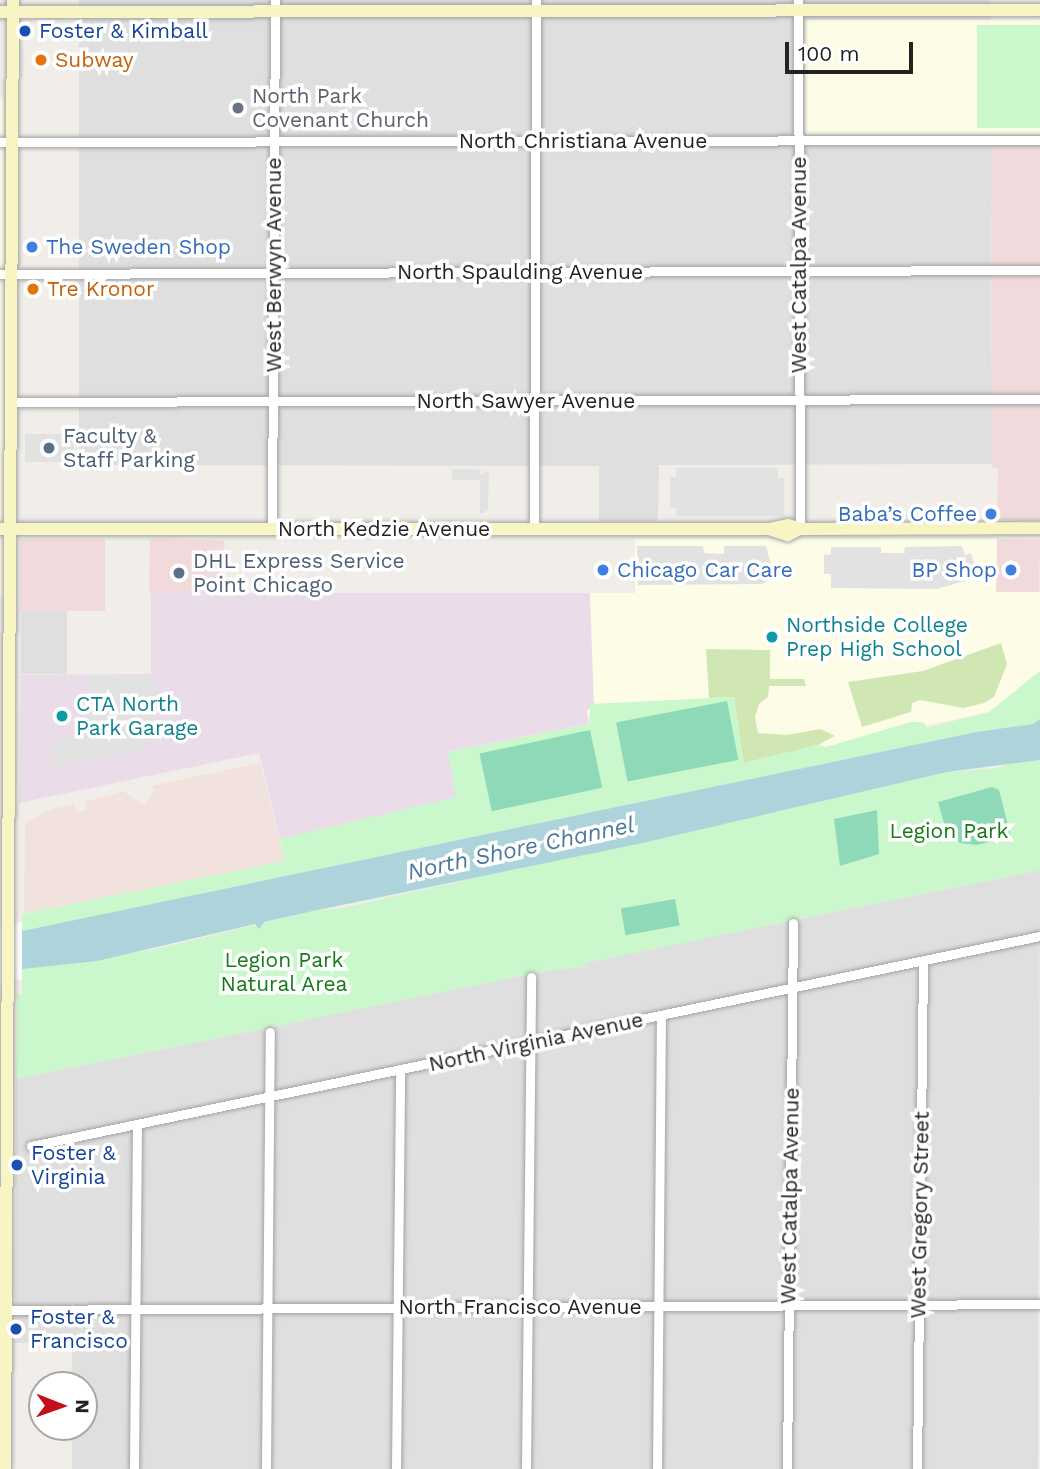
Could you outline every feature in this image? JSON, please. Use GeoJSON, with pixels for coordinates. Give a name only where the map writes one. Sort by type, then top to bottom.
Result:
{"type":"FeatureCollection","features":[{"type":"Feature","properties":{"kind":"main road"},"geometry":{"type":"LineString","coordinates":[[5,1469],[3,1310],[9,924],[5,789],[6,529],[12,402],[6,274],[9,8],[799,5],[1040,10]]}},
{"type":"Feature","properties":{"kind":"main road","name":"North Kedzie Avenue"},"geometry":{"type":"LineString","coordinates":[[6,529],[769,530],[788,535],[800,529],[1040,528]]}},
{"type":"Feature","properties":{"kind":"street"},"geometry":{"type":"LineString","coordinates":[[534,529],[536,5]]}},
{"type":"Feature","properties":{"kind":"street","name":"West Catalpa Avenue"},"geometry":{"type":"LineString","coordinates":[[799,5],[800,529]]}},
{"type":"Feature","properties":{"kind":"street","name":"West Berwyn Avenue"},"geometry":{"type":"LineString","coordinates":[[272,529],[275,6]]}},
{"type":"Feature","properties":{"kind":"street","name":"North Christiana Avenue"},"geometry":{"type":"LineString","coordinates":[[6,142],[1040,140]]}},
{"type":"Feature","properties":{"kind":"street","name":"North Spaulding Avenue"},"geometry":{"type":"LineString","coordinates":[[6,274],[1040,270]]}},
{"type":"Feature","properties":{"kind":"street","name":"North Sawyer Avenue"},"geometry":{"type":"LineString","coordinates":[[12,402],[1040,399]]}},
{"type":"Feature","properties":{"kind":"street","name":"West Catalpa Avenue"},"geometry":{"type":"LineString","coordinates":[[787,1469],[793,923]]}},
{"type":"Feature","properties":{"kind":"street","name":"North Virginia Avenue"},"geometry":{"type":"LineString","coordinates":[[32,1146],[1040,936]]}},
{"type":"Feature","properties":{"kind":"street","name":"West Gregory Street"},"geometry":{"type":"LineString","coordinates":[[917,1469],[923,961]]}},
{"type":"Feature","properties":{"kind":"street"},"geometry":{"type":"LineString","coordinates":[[526,1469],[531,977]]}},
{"type":"Feature","properties":{"kind":"street"},"geometry":{"type":"LineString","coordinates":[[657,1469],[661,1016]]}},
{"type":"Feature","properties":{"kind":"street"},"geometry":{"type":"LineString","coordinates":[[265,1469],[270,1032]]}},
{"type":"Feature","properties":{"kind":"street"},"geometry":{"type":"LineString","coordinates":[[396,1469],[400,1071]]}},
{"type":"Feature","properties":{"kind":"street"},"geometry":{"type":"LineString","coordinates":[[134,1469],[138,1124]]}},
{"type":"Feature","properties":{"kind":"street","name":"North Francisco Avenue"},"geometry":{"type":"LineString","coordinates":[[3,1310],[1040,1304]]}},
{"type":"Feature","properties":{"kind":"shaded area"},"geometry":{"type":"Polygon","coordinates":[[[79,0],[991,0],[991,20],[805,20],[805,130],[806,135],[991,135],[992,464],[659,465],[658,521],[599,521],[599,466],[79,465],[79,0]]]}},
{"type":"Feature","properties":{"kind":"shaded area"},"geometry":{"type":"Polygon","coordinates":[[[805,20],[1040,20],[1040,135],[805,135],[805,20]]]}},
{"type":"Feature","properties":{"kind":"shaded area"},"geometry":{"type":"Polygon","coordinates":[[[0,99],[4,99],[4,597],[0,597],[0,99]]]}},
{"type":"Feature","properties":{"kind":"shaded area"},"geometry":{"type":"Polygon","coordinates":[[[991,135],[1040,135],[1040,521],[997,520],[998,468],[992,468],[991,135]]]}},
{"type":"Feature","properties":{"kind":"shaded area","name":"Faculty & Staff Parking"},"geometry":{"type":"Polygon","coordinates":[[[25,434],[74,434],[74,462],[25,462],[25,434]]]}},
{"type":"Feature","properties":{"kind":"shaded area"},"geometry":{"type":"Polygon","coordinates":[[[676,468],[778,468],[778,478],[784,478],[784,516],[676,516],[676,508],[670,508],[670,477],[676,477],[676,468]]]}},
{"type":"Feature","properties":{"kind":"shaded area"},"geometry":{"type":"Polygon","coordinates":[[[452,469],[479,469],[480,475],[489,470],[488,510],[480,514],[480,480],[452,480],[452,469]]]}},
{"type":"Feature","properties":{"kind":"shaded area"},"geometry":{"type":"Polygon","coordinates":[[[20,539],[105,539],[105,611],[20,611],[20,539]]]}},
{"type":"Feature","properties":{"kind":"shaded area"},"geometry":{"type":"Polygon","coordinates":[[[150,539],[224,540],[223,594],[149,593],[150,539]]]}},
{"type":"Feature","properties":{"kind":"shaded area"},"geometry":{"type":"Polygon","coordinates":[[[635,539],[997,539],[996,592],[1040,592],[1040,671],[989,712],[826,747],[448,752],[589,724],[587,711],[594,704],[590,593],[635,593],[635,539]]]}},
{"type":"Feature","properties":{"kind":"shaded area"},"geometry":{"type":"Polygon","coordinates":[[[997,539],[1040,540],[1039,593],[996,592],[997,539]]]}},
{"type":"Feature","properties":{"kind":"shaded area"},"geometry":{"type":"Polygon","coordinates":[[[637,546],[703,546],[704,553],[724,554],[724,546],[766,546],[774,575],[763,584],[638,585],[637,546]]]}},
{"type":"Feature","properties":{"kind":"shaded area"},"geometry":{"type":"Polygon","coordinates":[[[962,546],[965,555],[971,553],[978,577],[937,589],[831,588],[831,574],[824,574],[824,555],[831,554],[831,547],[881,547],[881,553],[904,553],[905,547],[962,546]]]}},
{"type":"Feature","properties":{"kind":"shaded area"},"geometry":{"type":"Polygon","coordinates":[[[151,593],[590,593],[594,704],[587,712],[589,724],[448,752],[457,797],[280,839],[259,753],[19,803],[21,675],[151,674],[151,593]]]}},
{"type":"Feature","properties":{"kind":"shaded area"},"geometry":{"type":"Polygon","coordinates":[[[21,611],[67,611],[67,674],[21,674],[21,611]]]}},
{"type":"Feature","properties":{"kind":"shaded area"},"geometry":{"type":"Polygon","coordinates":[[[87,676],[156,676],[156,733],[136,752],[51,768],[51,739],[77,739],[87,731],[87,676]]]}},
{"type":"Feature","properties":{"kind":"shaded area"},"geometry":{"type":"Polygon","coordinates":[[[260,763],[285,861],[24,913],[25,823],[51,809],[74,804],[76,812],[86,810],[85,802],[123,791],[144,805],[155,790],[150,786],[260,763]]]}},
{"type":"Feature","properties":{"kind":"shaded area"},"geometry":{"type":"Polygon","coordinates":[[[1040,870],[1038,1469],[72,1469],[72,1441],[98,1441],[98,1371],[72,1371],[72,1344],[15,1343],[16,1079],[545,971],[584,967],[584,963],[1040,870]]]}},
{"type":"Feature","properties":{"kind":"green space"},"geometry":{"type":"Polygon","coordinates":[[[977,25],[1040,25],[1040,128],[977,128],[977,25]]]}},
{"type":"Feature","properties":{"kind":"green space"},"geometry":{"type":"Polygon","coordinates":[[[1001,643],[1007,664],[994,697],[984,703],[963,708],[920,700],[912,703],[911,712],[862,727],[848,682],[923,671],[1001,643]]]}},
{"type":"Feature","properties":{"kind":"green space"},"geometry":{"type":"Polygon","coordinates":[[[706,649],[770,650],[770,679],[804,679],[806,686],[769,686],[768,697],[759,704],[755,717],[758,733],[787,735],[820,729],[835,736],[818,745],[743,763],[734,697],[709,698],[706,649]]]}},
{"type":"Feature","properties":{"kind":"green space"},"geometry":{"type":"Polygon","coordinates":[[[1040,671],[1040,719],[1034,724],[976,732],[22,931],[22,914],[285,861],[280,839],[456,797],[448,752],[589,724],[590,704],[734,697],[744,763],[818,745],[826,747],[911,722],[923,722],[927,728],[989,712],[1040,671]]]}},
{"type":"Feature","properties":{"kind":"green space"},"geometry":{"type":"Polygon","coordinates":[[[727,701],[738,760],[628,781],[616,723],[727,701]]]}},
{"type":"Feature","properties":{"kind":"green space"},"geometry":{"type":"Polygon","coordinates":[[[590,730],[602,788],[492,811],[479,753],[590,730]]]}},
{"type":"Feature","properties":{"kind":"green space","name":"Legion Park"},"geometry":{"type":"Polygon","coordinates":[[[1021,760],[1040,760],[1040,870],[585,963],[585,967],[545,971],[16,1079],[17,995],[22,995],[22,969],[152,950],[313,911],[342,908],[947,772],[997,768],[1021,760]]]}},
{"type":"Feature","properties":{"kind":"green space"},"geometry":{"type":"Polygon","coordinates":[[[992,787],[999,790],[1011,837],[977,845],[960,843],[947,834],[938,802],[992,787]]]}},
{"type":"Feature","properties":{"kind":"green space"},"geometry":{"type":"Polygon","coordinates":[[[877,810],[879,854],[840,866],[834,819],[877,810]]]}},
{"type":"Feature","properties":{"kind":"green space"},"geometry":{"type":"Polygon","coordinates":[[[675,899],[680,926],[626,935],[621,909],[675,899]]]}},
{"type":"Feature","properties":{"kind":"water","name":"North Shore Channel"},"geometry":{"type":"Polygon","coordinates":[[[1040,719],[1040,760],[947,772],[638,844],[264,922],[259,929],[255,924],[97,961],[22,969],[0,943],[22,938],[22,931],[976,732],[1033,724],[1040,719]]]}},
{"type":"Feature","properties":{"kind":"pier"},"geometry":{"type":"Polygon","coordinates":[[[22,922],[22,979],[0,984],[0,926],[22,922]]]}},
{"type":"Feature","properties":{"kind":"place","name":"Foster & Kimball"},"geometry":{"type":"Point","coordinates":[25,31]}},
{"type":"Feature","properties":{"kind":"place","name":"Subway"},"geometry":{"type":"Point","coordinates":[41,60]}},
{"type":"Feature","properties":{"kind":"place","name":"North Park Covenant Church"},"geometry":{"type":"Point","coordinates":[238,108]}},
{"type":"Feature","properties":{"kind":"place","name":"The Sweden Shop"},"geometry":{"type":"Point","coordinates":[32,247]}},
{"type":"Feature","properties":{"kind":"place","name":"Tre Kronor"},"geometry":{"type":"Point","coordinates":[33,289]}},
{"type":"Feature","properties":{"kind":"place","name":"Faculty & Staff Parking"},"geometry":{"type":"Point","coordinates":[49,448]}},
{"type":"Feature","properties":{"kind":"place","name":"Baba’s Coffee"},"geometry":{"type":"Point","coordinates":[991,514]}},
{"type":"Feature","properties":{"kind":"place","name":"Chicago Car Care"},"geometry":{"type":"Point","coordinates":[603,570]}},
{"type":"Feature","properties":{"kind":"place","name":"BP Shop"},"geometry":{"type":"Point","coordinates":[1011,570]}},
{"type":"Feature","properties":{"kind":"place","name":"DHL Express Service Point Chicago"},"geometry":{"type":"Point","coordinates":[179,573]}},
{"type":"Feature","properties":{"kind":"place","name":"Northside College Prep High School"},"geometry":{"type":"Point","coordinates":[772,637]}},
{"type":"Feature","properties":{"kind":"place","name":"CTA North Park Garage"},"geometry":{"type":"Point","coordinates":[62,716]}},
{"type":"Feature","properties":{"kind":"place","name":"Foster & Virginia"},"geometry":{"type":"Point","coordinates":[17,1165]}},
{"type":"Feature","properties":{"kind":"place","name":"Foster & Francisco"},"geometry":{"type":"Point","coordinates":[16,1329]}},
{"type":"Feature","properties":{"kind":"park label","name":"Legion Park Natural Area"},"geometry":{"type":"Point","coordinates":[284,972]}}]}
